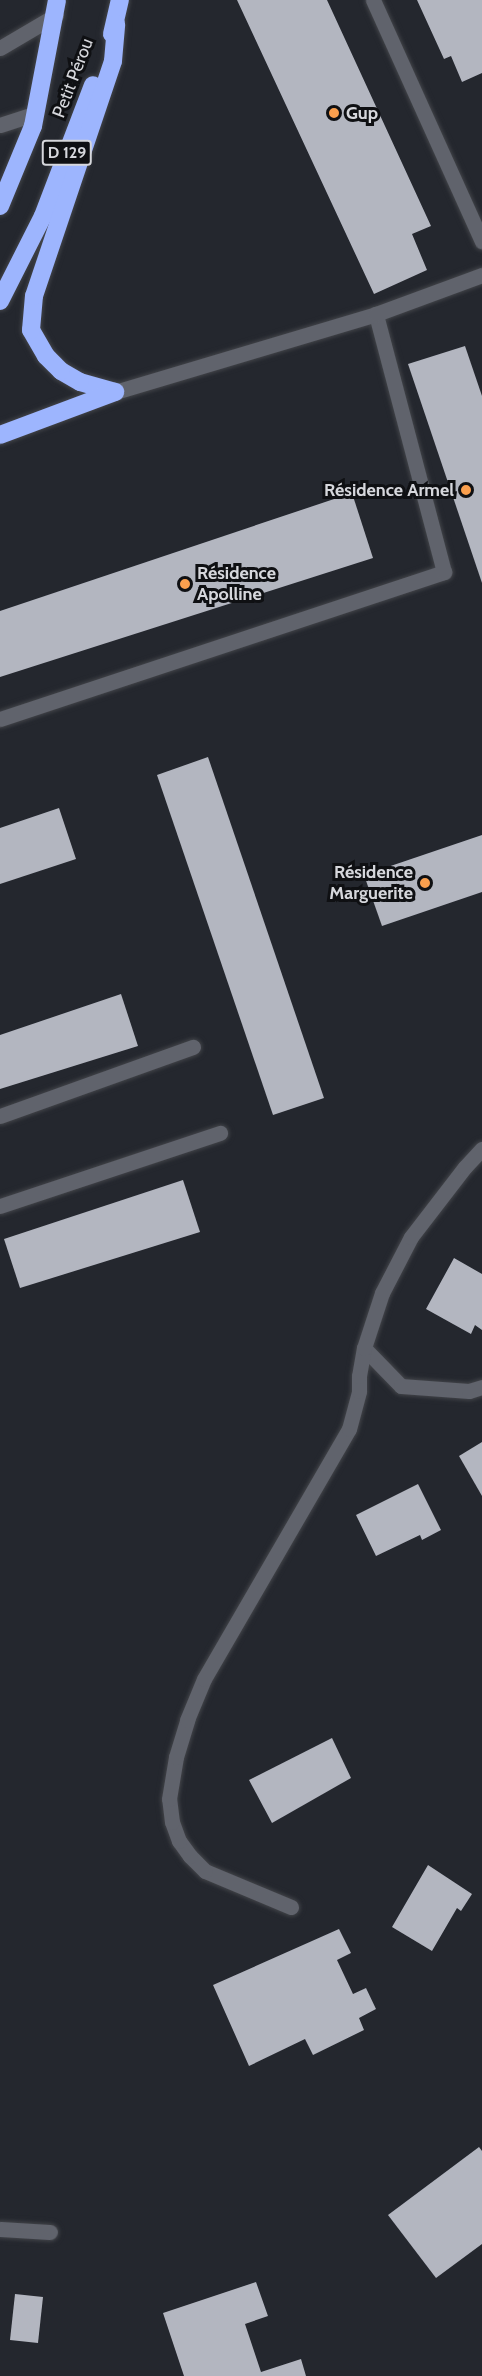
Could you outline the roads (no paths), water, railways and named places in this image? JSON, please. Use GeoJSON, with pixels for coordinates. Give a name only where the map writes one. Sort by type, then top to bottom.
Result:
{"type":"FeatureCollection","features":[{"type":"Feature","properties":{"kind":"highway","name":"Petit Pérou"},"geometry":{"type":"LineString","coordinates":[[0,301],[43,216],[116,24],[120,0]]}},
{"type":"Feature","properties":{"kind":"highway","name":"Petit Pérou"},"geometry":{"type":"LineString","coordinates":[[0,206],[33,126],[57,7]]}},
{"type":"Feature","properties":{"kind":"highway"},"geometry":{"type":"LineString","coordinates":[[115,392],[80,382],[61,371],[46,356],[31,330],[34,296],[113,61],[116,24]]}},
{"type":"Feature","properties":{"kind":"highway"},"geometry":{"type":"LineString","coordinates":[[0,435],[115,392]]}},
{"type":"Feature","properties":{"kind":"street"},"geometry":{"type":"LineString","coordinates":[[373,0],[482,241]]}},
{"type":"Feature","properties":{"kind":"street"},"geometry":{"type":"LineString","coordinates":[[0,48],[57,7]]}},
{"type":"Feature","properties":{"kind":"street"},"geometry":{"type":"LineString","coordinates":[[0,125],[36,113]]}},
{"type":"Feature","properties":{"kind":"street"},"geometry":{"type":"LineString","coordinates":[[115,392],[376,314],[482,275]]}},
{"type":"Feature","properties":{"kind":"street"},"geometry":{"type":"LineString","coordinates":[[0,719],[444,572],[376,314]]}},
{"type":"Feature","properties":{"kind":"street"},"geometry":{"type":"LineString","coordinates":[[0,1116],[193,1047]]}},
{"type":"Feature","properties":{"kind":"street"},"geometry":{"type":"LineString","coordinates":[[0,1206],[220,1133]]}},
{"type":"Feature","properties":{"kind":"street"},"geometry":{"type":"LineString","coordinates":[[291,1907],[205,1871],[179,1841],[172,1822],[169,1799],[178,1748],[204,1679],[349,1429],[359,1392],[359,1376],[364,1348],[382,1293],[411,1237],[465,1167],[482,1149]]}},
{"type":"Feature","properties":{"kind":"street"},"geometry":{"type":"LineString","coordinates":[[364,1348],[401,1386],[469,1391],[482,1387]]}},
{"type":"Feature","properties":{"kind":"street"},"geometry":{"type":"LineString","coordinates":[[0,2229],[50,2232]]}},
{"type":"Feature","properties":{"kind":"place","name":"Gup"},"geometry":{"type":"Point","coordinates":[334,113]}},
{"type":"Feature","properties":{"kind":"place","name":"Résidence Armel"},"geometry":{"type":"Point","coordinates":[466,490]}},
{"type":"Feature","properties":{"kind":"place","name":"Résidence Apolline"},"geometry":{"type":"Point","coordinates":[185,584]}},
{"type":"Feature","properties":{"kind":"place","name":"Résidence Marguerite"},"geometry":{"type":"Point","coordinates":[425,883]}}]}
